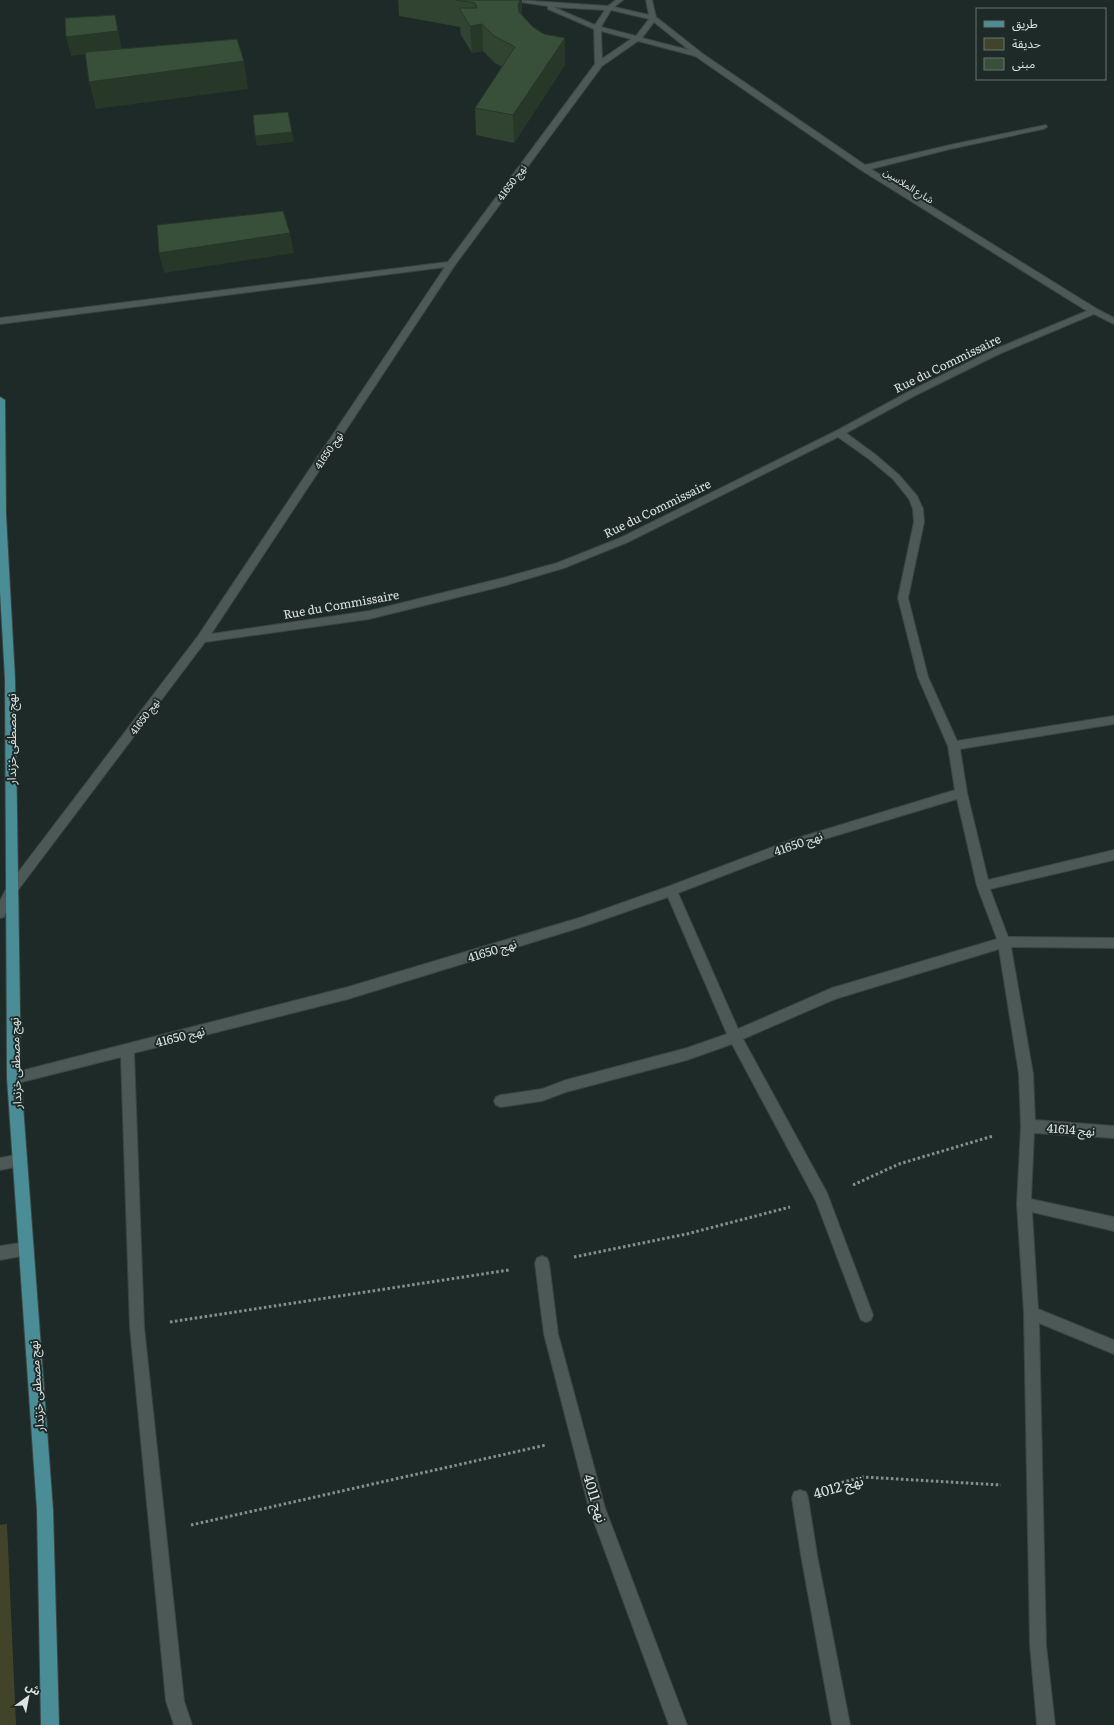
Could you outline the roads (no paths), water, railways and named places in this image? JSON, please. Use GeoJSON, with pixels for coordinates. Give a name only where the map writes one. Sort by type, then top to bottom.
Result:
{"type":"FeatureCollection","features":[{"type":"Feature","properties":{"kind":"main road","name":"نهج مصطفى خزندار"},"geometry":{"type":"LineString","coordinates":[[0,400],[1,515],[10,678],[14,1078],[45,1510],[50,1725]]}},
{"type":"Feature","properties":{"kind":"street"},"geometry":{"type":"LineString","coordinates":[[520,0],[542,4]]}},
{"type":"Feature","properties":{"kind":"street"},"geometry":{"type":"LineString","coordinates":[[599,64],[597,28],[609,8],[620,0]]}},
{"type":"Feature","properties":{"kind":"street"},"geometry":{"type":"LineString","coordinates":[[599,64],[638,38],[653,18],[649,0]]}},
{"type":"Feature","properties":{"kind":"street","name":"شارع الملاسين"},"geometry":{"type":"LineString","coordinates":[[542,4],[609,8],[653,18],[700,56],[864,168],[1094,311],[1114,321]]}},
{"type":"Feature","properties":{"kind":"street","name":"شارع الملاسين"},"geometry":{"type":"LineString","coordinates":[[542,4],[597,28],[700,56]]}},
{"type":"Feature","properties":{"kind":"street","name":"نهج 41650"},"geometry":{"type":"LineString","coordinates":[[0,913],[11,891],[202,639],[363,398],[450,264],[599,64]]}},
{"type":"Feature","properties":{"kind":"street"},"geometry":{"type":"LineString","coordinates":[[864,168],[950,147],[1043,127]]}},
{"type":"Feature","properties":{"kind":"street"},"geometry":{"type":"LineString","coordinates":[[0,321],[450,264]]}},
{"type":"Feature","properties":{"kind":"street","name":"Rue du Commissaire"},"geometry":{"type":"LineString","coordinates":[[202,639],[368,615],[503,582],[560,566],[624,540],[839,433],[913,393],[996,352],[1094,311]]}},
{"type":"Feature","properties":{"kind":"street"},"geometry":{"type":"LineString","coordinates":[[839,433],[889,471],[911,495],[918,510],[919,522],[903,598],[923,677],[954,746],[961,793],[983,886],[1004,942],[1026,1074],[1028,1126],[1024,1204],[1031,1313],[1038,1645],[1046,1725]]}},
{"type":"Feature","properties":{"kind":"street"},"geometry":{"type":"LineString","coordinates":[[954,746],[1114,720]]}},
{"type":"Feature","properties":{"kind":"street","name":"نهج 41650"},"geometry":{"type":"LineString","coordinates":[[14,1078],[348,993],[582,922],[671,891],[795,843],[961,793]]}},
{"type":"Feature","properties":{"kind":"street"},"geometry":{"type":"LineString","coordinates":[[983,886],[1114,854]]}},
{"type":"Feature","properties":{"kind":"street"},"geometry":{"type":"LineString","coordinates":[[671,891],[735,1037],[822,1198],[866,1315]]}},
{"type":"Feature","properties":{"kind":"street"},"geometry":{"type":"LineString","coordinates":[[502,1101],[542,1095],[566,1086],[687,1054],[735,1037],[832,994],[1004,942],[1114,943]]}},
{"type":"Feature","properties":{"kind":"street"},"geometry":{"type":"LineString","coordinates":[[127,1049],[137,1327],[175,1701],[183,1725]]}},
{"type":"Feature","properties":{"kind":"street","name":"نهج 41614"},"geometry":{"type":"LineString","coordinates":[[1028,1126],[1114,1132]]}},
{"type":"Feature","properties":{"kind":"street"},"geometry":{"type":"LineString","coordinates":[[0,1164],[20,1160]]}},
{"type":"Feature","properties":{"kind":"street"},"geometry":{"type":"LineString","coordinates":[[1024,1204],[1114,1224]]}},
{"type":"Feature","properties":{"kind":"street"},"geometry":{"type":"LineString","coordinates":[[0,1253],[27,1249]]}},
{"type":"Feature","properties":{"kind":"street","name":"نهج 4011"},"geometry":{"type":"LineString","coordinates":[[542,1263],[551,1334],[597,1508],[678,1725]]}},
{"type":"Feature","properties":{"kind":"street"},"geometry":{"type":"LineString","coordinates":[[1031,1313],[1114,1347]]}},
{"type":"Feature","properties":{"kind":"street","name":"نهج 4012"},"geometry":{"type":"LineString","coordinates":[[800,1498],[809,1555],[841,1725]]}}]}
